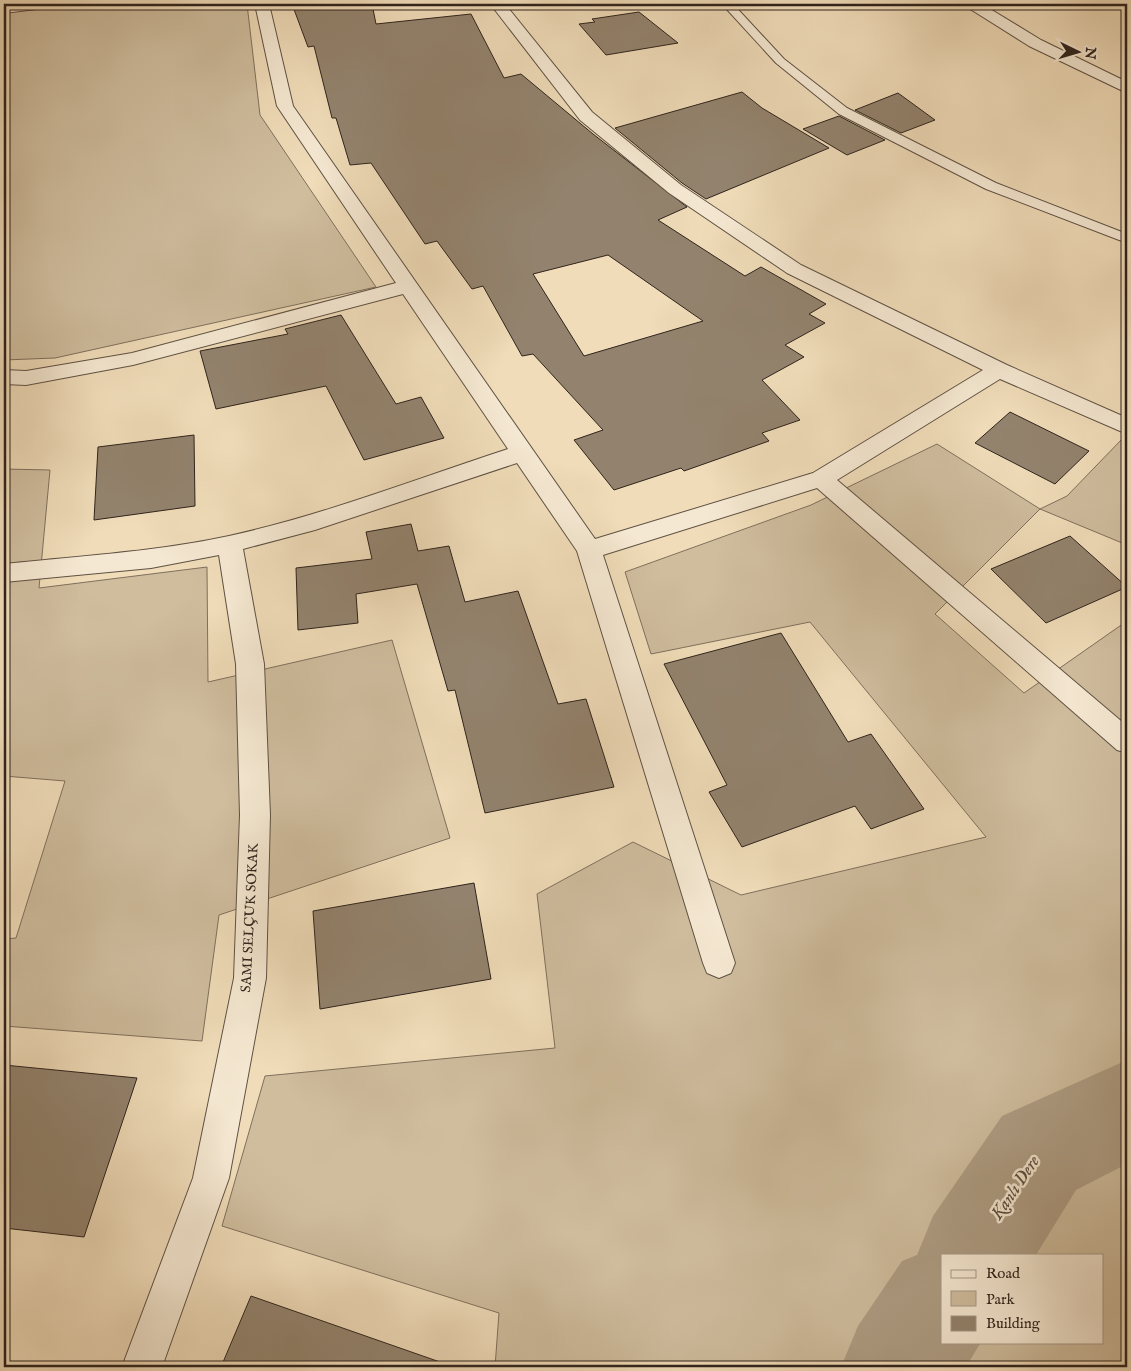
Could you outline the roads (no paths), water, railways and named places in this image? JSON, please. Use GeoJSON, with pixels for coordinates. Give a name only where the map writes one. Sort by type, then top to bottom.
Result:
{"type":"FeatureCollection","features":[{"type":"Feature","properties":{"kind":"street"},"geometry":{"type":"LineString","coordinates":[[262,4],[285,106],[589,550],[719,963]]}},
{"type":"Feature","properties":{"kind":"street"},"geometry":{"type":"LineString","coordinates":[[972,4],[1035,44],[1127,88]]}},
{"type":"Feature","properties":{"kind":"street"},"geometry":{"type":"LineString","coordinates":[[500,7],[586,116],[675,189],[794,269],[999,370],[1127,427]]}},
{"type":"Feature","properties":{"kind":"street"},"geometry":{"type":"LineString","coordinates":[[4,377],[26,378],[133,360],[408,286]]}},
{"type":"Feature","properties":{"kind":"street"},"geometry":{"type":"LineString","coordinates":[[589,550],[821,479],[999,370]]}},
{"type":"Feature","properties":{"kind":"street"},"geometry":{"type":"LineString","coordinates":[[4,573],[151,559],[230,544],[306,524],[522,453]]}},
{"type":"Feature","properties":{"kind":"street"},"geometry":{"type":"LineString","coordinates":[[821,479],[1127,742]]}},
{"type":"Feature","properties":{"kind":"street","name":"SAMI SELÇUK SOKAK"},"geometry":{"type":"LineString","coordinates":[[142,1367],[210,1178],[250,978],[255,815],[250,664],[230,544]]}},
{"type":"Feature","properties":{"kind":"lane"},"geometry":{"type":"LineString","coordinates":[[4,10],[53,4]]}},
{"type":"Feature","properties":{"kind":"lane"},"geometry":{"type":"LineString","coordinates":[[727,4],[780,61],[843,110],[991,186],[1127,239]]}},
{"type":"Feature","properties":{"kind":"waterway","name":"Kanlı Dere"},"geometry":{"type":"LineString","coordinates":[[973,1254],[1039,1153],[1127,1110]]}},
{"type":"Feature","properties":{"kind":"waterway","name":"Kanlı Dere"},"geometry":{"type":"LineString","coordinates":[[899,1367],[941,1303]]}}]}
